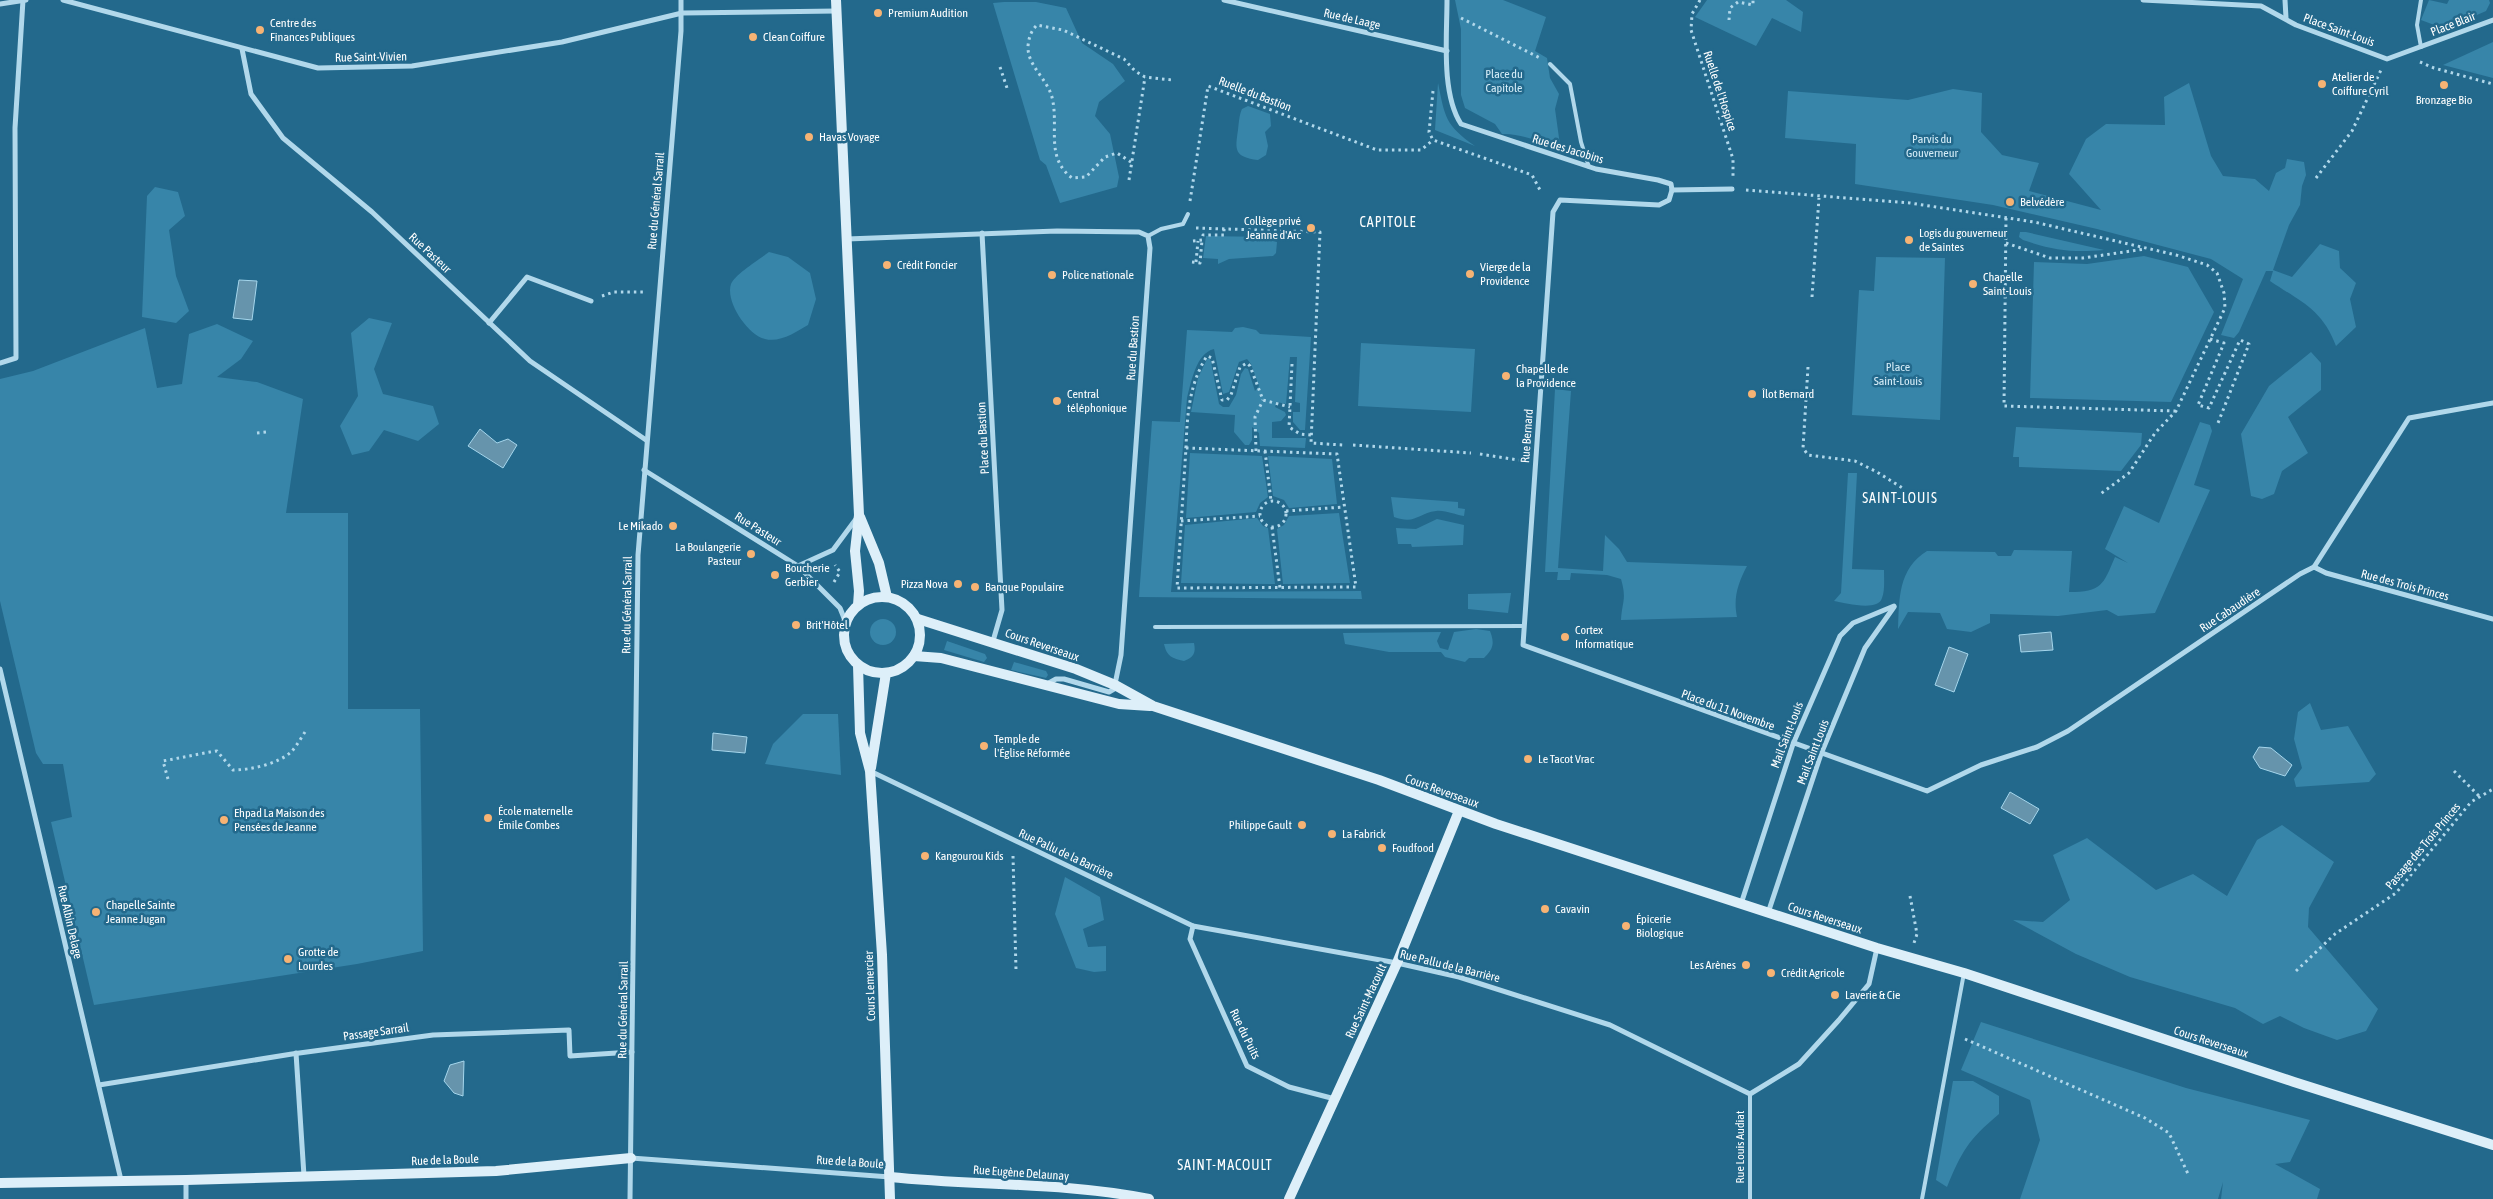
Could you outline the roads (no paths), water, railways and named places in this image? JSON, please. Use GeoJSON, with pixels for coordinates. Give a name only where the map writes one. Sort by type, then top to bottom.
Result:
{"type":"FeatureCollection","features":[{"type":"Feature","properties":{"kind":"main road"},"geometry":{"type":"LineString","coordinates":[[836,0],[845,239],[859,515],[855,550],[859,590],[858,605]]}},
{"type":"Feature","properties":{"kind":"main road"},"geometry":{"type":"LineString","coordinates":[[859,515],[879,563],[887,597]]}},
{"type":"Feature","properties":{"kind":"main road"},"geometry":{"type":"LineString","coordinates":[[873,597],[887,597],[907,606],[918,619],[920,635],[914,656],[907,664],[886,673],[866,670],[858,665],[846,646],[844,634],[846,623],[858,605],[873,597]]}},
{"type":"Feature","properties":{"kind":"main road","name":"Cours Reverseaux"},"geometry":{"type":"LineString","coordinates":[[918,619],[931,625],[993,642],[1115,685],[1153,706],[1379,780],[1459,811],[1876,948],[1964,973],[2294,1082],[2493,1144]]}},
{"type":"Feature","properties":{"kind":"main road","name":"Cours Reverseaux"},"geometry":{"type":"LineString","coordinates":[[914,656],[941,658],[1119,704],[1153,706]]}},
{"type":"Feature","properties":{"kind":"main road","name":"Cours Lemercier"},"geometry":{"type":"LineString","coordinates":[[858,665],[860,733],[870,771],[882,955],[890,1199]]}},
{"type":"Feature","properties":{"kind":"main road","name":"Cours Lemercier"},"geometry":{"type":"LineString","coordinates":[[870,771],[886,673]]}},
{"type":"Feature","properties":{"kind":"main road","name":"Rue Saint-Macoult"},"geometry":{"type":"LineString","coordinates":[[1289,1199],[1397,963],[1459,811]]}},
{"type":"Feature","properties":{"kind":"main road","name":"Rue de la Boule"},"geometry":{"type":"LineString","coordinates":[[0,1183],[496,1171],[631,1158]]}},
{"type":"Feature","properties":{"kind":"main road","name":"Rue Eugène Delaunay"},"geometry":{"type":"LineString","coordinates":[[890,1177],[1042,1186],[1124,1194],[1149,1199]]}},
{"type":"Feature","properties":{"kind":"street"},"geometry":{"type":"LineString","coordinates":[[0,4],[24,0],[15,128],[16,358],[0,363]]}},
{"type":"Feature","properties":{"kind":"street","name":"Rue Saint-Vivien"},"geometry":{"type":"LineString","coordinates":[[63,0],[318,68],[412,66],[562,42],[682,13],[836,12]]}},
{"type":"Feature","properties":{"kind":"street","name":"Rue du Général Sarrail"},"geometry":{"type":"LineString","coordinates":[[630,1199],[638,555],[682,13],[681,0]]}},
{"type":"Feature","properties":{"kind":"street","name":"Rue de Laage"},"geometry":{"type":"LineString","coordinates":[[1224,0],[1447,51]]}},
{"type":"Feature","properties":{"kind":"street","name":"Rue des Jacobins"},"geometry":{"type":"LineString","coordinates":[[1447,0],[1447,51],[1451,100],[1461,124],[1589,167],[1658,180],[1670,184],[1672,190]]}},
{"type":"Feature","properties":{"kind":"street","name":"Place Saint-Louis"},"geometry":{"type":"LineString","coordinates":[[2143,0],[2261,6],[2296,25],[2387,59]]}},
{"type":"Feature","properties":{"kind":"street"},"geometry":{"type":"LineString","coordinates":[[2285,0],[2286,18]]}},
{"type":"Feature","properties":{"kind":"street","name":"Place Blair"},"geometry":{"type":"LineString","coordinates":[[2387,59],[2493,20]]}},
{"type":"Feature","properties":{"kind":"street","name":"Rue Pasteur"},"geometry":{"type":"LineString","coordinates":[[242,49],[251,94],[283,138],[372,212],[530,361],[646,440]]}},
{"type":"Feature","properties":{"kind":"street"},"geometry":{"type":"LineString","coordinates":[[1672,190],[1732,189]]}},
{"type":"Feature","properties":{"kind":"street","name":"Rue Bernard"},"geometry":{"type":"LineString","coordinates":[[1523,645],[1553,212],[1560,200],[1659,205],[1669,200],[1672,190]]}},
{"type":"Feature","properties":{"kind":"street"},"geometry":{"type":"LineString","coordinates":[[845,239],[982,233],[1139,232],[1148,236]]}},
{"type":"Feature","properties":{"kind":"street","name":"Place du Bastion"},"geometry":{"type":"LineString","coordinates":[[982,233],[1002,610],[993,642]]}},
{"type":"Feature","properties":{"kind":"street","name":"Rue du Bastion"},"geometry":{"type":"LineString","coordinates":[[1115,685],[1122,635],[1150,248],[1148,236]]}},
{"type":"Feature","properties":{"kind":"street"},"geometry":{"type":"LineString","coordinates":[[490,323],[527,277],[591,301]]}},
{"type":"Feature","properties":{"kind":"street","name":"Rue Cabaudière"},"geometry":{"type":"LineString","coordinates":[[1927,791],[1981,765],[2037,747],[2068,731],[2300,574],[2314,567],[2409,418],[2493,403]]}},
{"type":"Feature","properties":{"kind":"street","name":"Rue Pasteur"},"geometry":{"type":"LineString","coordinates":[[644,470],[798,566],[840,608],[846,623]]}},
{"type":"Feature","properties":{"kind":"street"},"geometry":{"type":"LineString","coordinates":[[798,566],[827,554],[859,515]]}},
{"type":"Feature","properties":{"kind":"street","name":"Rue des Trois Princes"},"geometry":{"type":"LineString","coordinates":[[2314,567],[2326,573],[2493,619]]}},
{"type":"Feature","properties":{"kind":"street","name":"Mail Saint-Louis"},"geometry":{"type":"LineString","coordinates":[[1741,904],[1793,744],[1840,636],[1853,623],[1894,606]]}},
{"type":"Feature","properties":{"kind":"street","name":"Mail Saint Louis"},"geometry":{"type":"LineString","coordinates":[[1768,913],[1821,754],[1865,648],[1894,606]]}},
{"type":"Feature","properties":{"kind":"street","name":"Place du 11 Novembre"},"geometry":{"type":"LineString","coordinates":[[1523,645],[1927,791]]}},
{"type":"Feature","properties":{"kind":"street","name":"Rue Albin Delage"},"geometry":{"type":"LineString","coordinates":[[0,669],[3,694],[121,1180]]}},
{"type":"Feature","properties":{"kind":"street"},"geometry":{"type":"LineString","coordinates":[[1044,686],[1056,679],[1064,679],[1112,692],[1115,685]]}},
{"type":"Feature","properties":{"kind":"street","name":"Rue Pallu de la Barrière"},"geometry":{"type":"LineString","coordinates":[[870,771],[1193,926],[1459,976],[1610,1024],[1750,1094]]}},
{"type":"Feature","properties":{"kind":"street","name":"Rue du Puits"},"geometry":{"type":"LineString","coordinates":[[1193,926],[1190,939],[1247,1066],[1289,1087],[1335,1099]]}},
{"type":"Feature","properties":{"kind":"street"},"geometry":{"type":"LineString","coordinates":[[1750,1094],[1799,1064],[1839,1020],[1869,984],[1876,948]]}},
{"type":"Feature","properties":{"kind":"street","name":"Passage Sarrail"},"geometry":{"type":"LineString","coordinates":[[99,1085],[296,1053],[433,1035],[569,1030],[570,1056],[632,1052]]}},
{"type":"Feature","properties":{"kind":"street"},"geometry":{"type":"LineString","coordinates":[[296,1053],[304,1176]]}},
{"type":"Feature","properties":{"kind":"street","name":"Rue de la Boule"},"geometry":{"type":"LineString","coordinates":[[631,1158],[890,1177]]}},
{"type":"Feature","properties":{"kind":"street"},"geometry":{"type":"LineString","coordinates":[[186,1180],[186,1199]]}},
{"type":"Feature","properties":{"kind":"lane","name":"Place Blair"},"geometry":{"type":"LineString","coordinates":[[2421,0],[2417,25],[2421,47]]}},
{"type":"Feature","properties":{"kind":"lane"},"geometry":{"type":"LineString","coordinates":[[1550,64],[1570,84],[1581,142],[1589,167]]}},
{"type":"Feature","properties":{"kind":"lane"},"geometry":{"type":"LineString","coordinates":[[1148,236],[1161,229],[1178,227],[1183,224],[1188,214]]}},
{"type":"Feature","properties":{"kind":"lane"},"geometry":{"type":"LineString","coordinates":[[1155,628],[1524,626]]}},
{"type":"Feature","properties":{"kind":"lane"},"geometry":{"type":"LineString","coordinates":[[1922,1199],[1964,973]]}},
{"type":"Feature","properties":{"kind":"lane","name":"Rue Louis Audiat"},"geometry":{"type":"LineString","coordinates":[[1750,1094],[1750,1199]]}},
{"type":"Feature","properties":{"kind":"place","name":"Premium Audition"},"geometry":{"type":"Point","coordinates":[878,13]}},
{"type":"Feature","properties":{"kind":"place","name":"Centre des Finances Publiques"},"geometry":{"type":"Point","coordinates":[260,30]}},
{"type":"Feature","properties":{"kind":"place","name":"Clean Coiffure"},"geometry":{"type":"Point","coordinates":[753,37]}},
{"type":"Feature","properties":{"kind":"place","name":"Atelier de Coiffure Cyril"},"geometry":{"type":"Point","coordinates":[2322,84]}},
{"type":"Feature","properties":{"kind":"place","name":"Bronzage Bio"},"geometry":{"type":"Point","coordinates":[2444,85]}},
{"type":"Feature","properties":{"kind":"place","name":"Havas Voyage"},"geometry":{"type":"Point","coordinates":[809,137]}},
{"type":"Feature","properties":{"kind":"place","name":"Belvédère"},"geometry":{"type":"Point","coordinates":[2010,202]}},
{"type":"Feature","properties":{"kind":"place","name":"Collège privé Jeanne d'Arc"},"geometry":{"type":"Point","coordinates":[1311,228]}},
{"type":"Feature","properties":{"kind":"place","name":"Logis du gouverneur de Saintes"},"geometry":{"type":"Point","coordinates":[1909,240]}},
{"type":"Feature","properties":{"kind":"place","name":"Crédit Foncier"},"geometry":{"type":"Point","coordinates":[887,265]}},
{"type":"Feature","properties":{"kind":"place","name":"Vierge de la Providence"},"geometry":{"type":"Point","coordinates":[1470,274]}},
{"type":"Feature","properties":{"kind":"place","name":"Police nationale"},"geometry":{"type":"Point","coordinates":[1052,275]}},
{"type":"Feature","properties":{"kind":"place","name":"Chapelle Saint-Louis"},"geometry":{"type":"Point","coordinates":[1973,284]}},
{"type":"Feature","properties":{"kind":"place","name":"Chapelle de la Providence"},"geometry":{"type":"Point","coordinates":[1506,376]}},
{"type":"Feature","properties":{"kind":"place","name":"Îlot Bernard"},"geometry":{"type":"Point","coordinates":[1752,394]}},
{"type":"Feature","properties":{"kind":"place","name":"Central téléphonique"},"geometry":{"type":"Point","coordinates":[1057,401]}},
{"type":"Feature","properties":{"kind":"place","name":"Le Mikado"},"geometry":{"type":"Point","coordinates":[673,526]}},
{"type":"Feature","properties":{"kind":"place","name":"La Boulangerie Pasteur"},"geometry":{"type":"Point","coordinates":[751,554]}},
{"type":"Feature","properties":{"kind":"place","name":"Boucherie Gerbier"},"geometry":{"type":"Point","coordinates":[775,575]}},
{"type":"Feature","properties":{"kind":"place","name":"Pizza Nova"},"geometry":{"type":"Point","coordinates":[958,584]}},
{"type":"Feature","properties":{"kind":"place","name":"Banque Populaire"},"geometry":{"type":"Point","coordinates":[975,587]}},
{"type":"Feature","properties":{"kind":"place","name":"Brit'Hôtel"},"geometry":{"type":"Point","coordinates":[796,625]}},
{"type":"Feature","properties":{"kind":"place","name":"Cortex Informatique"},"geometry":{"type":"Point","coordinates":[1565,637]}},
{"type":"Feature","properties":{"kind":"place","name":"Temple de l'Église Réformée"},"geometry":{"type":"Point","coordinates":[984,746]}},
{"type":"Feature","properties":{"kind":"place","name":"Le Tacot Vrac"},"geometry":{"type":"Point","coordinates":[1528,759]}},
{"type":"Feature","properties":{"kind":"place","name":"École maternelle Émile Combes"},"geometry":{"type":"Point","coordinates":[488,818]}},
{"type":"Feature","properties":{"kind":"place","name":"Ehpad La Maison des Pensées de Jeanne"},"geometry":{"type":"Point","coordinates":[224,820]}},
{"type":"Feature","properties":{"kind":"place","name":"Philippe Gault"},"geometry":{"type":"Point","coordinates":[1302,825]}},
{"type":"Feature","properties":{"kind":"place","name":"La Fabrick"},"geometry":{"type":"Point","coordinates":[1332,834]}},
{"type":"Feature","properties":{"kind":"place","name":"Foudfood"},"geometry":{"type":"Point","coordinates":[1382,848]}},
{"type":"Feature","properties":{"kind":"place","name":"Kangourou Kids"},"geometry":{"type":"Point","coordinates":[925,856]}},
{"type":"Feature","properties":{"kind":"place","name":"Cavavin"},"geometry":{"type":"Point","coordinates":[1545,909]}},
{"type":"Feature","properties":{"kind":"place","name":"Chapelle Sainte Jeanne Jugan"},"geometry":{"type":"Point","coordinates":[96,912]}},
{"type":"Feature","properties":{"kind":"place","name":"Épicerie Biologique"},"geometry":{"type":"Point","coordinates":[1626,926]}},
{"type":"Feature","properties":{"kind":"place","name":"Grotte de Lourdes"},"geometry":{"type":"Point","coordinates":[288,959]}},
{"type":"Feature","properties":{"kind":"place","name":"Les Arènes"},"geometry":{"type":"Point","coordinates":[1746,965]}},
{"type":"Feature","properties":{"kind":"place","name":"Crédit Agricole"},"geometry":{"type":"Point","coordinates":[1771,973]}},
{"type":"Feature","properties":{"kind":"place","name":"Laverie & Cie"},"geometry":{"type":"Point","coordinates":[1835,995]}},
{"type":"Feature","properties":{"kind":"district","name":"CAPITOLE"},"geometry":{"type":"Point","coordinates":[1388,222]}},
{"type":"Feature","properties":{"kind":"district","name":"SAINT-LOUIS"},"geometry":{"type":"Point","coordinates":[1900,498]}},
{"type":"Feature","properties":{"kind":"district","name":"SAINT-MACOULT"},"geometry":{"type":"Point","coordinates":[1225,1165]}},
{"type":"Feature","properties":{"kind":"park label","name":"Place du Capitole"},"geometry":{"type":"Point","coordinates":[1504,81]}},
{"type":"Feature","properties":{"kind":"park label","name":"Parvis du Gouverneur"},"geometry":{"type":"Point","coordinates":[1932,146]}}]}
